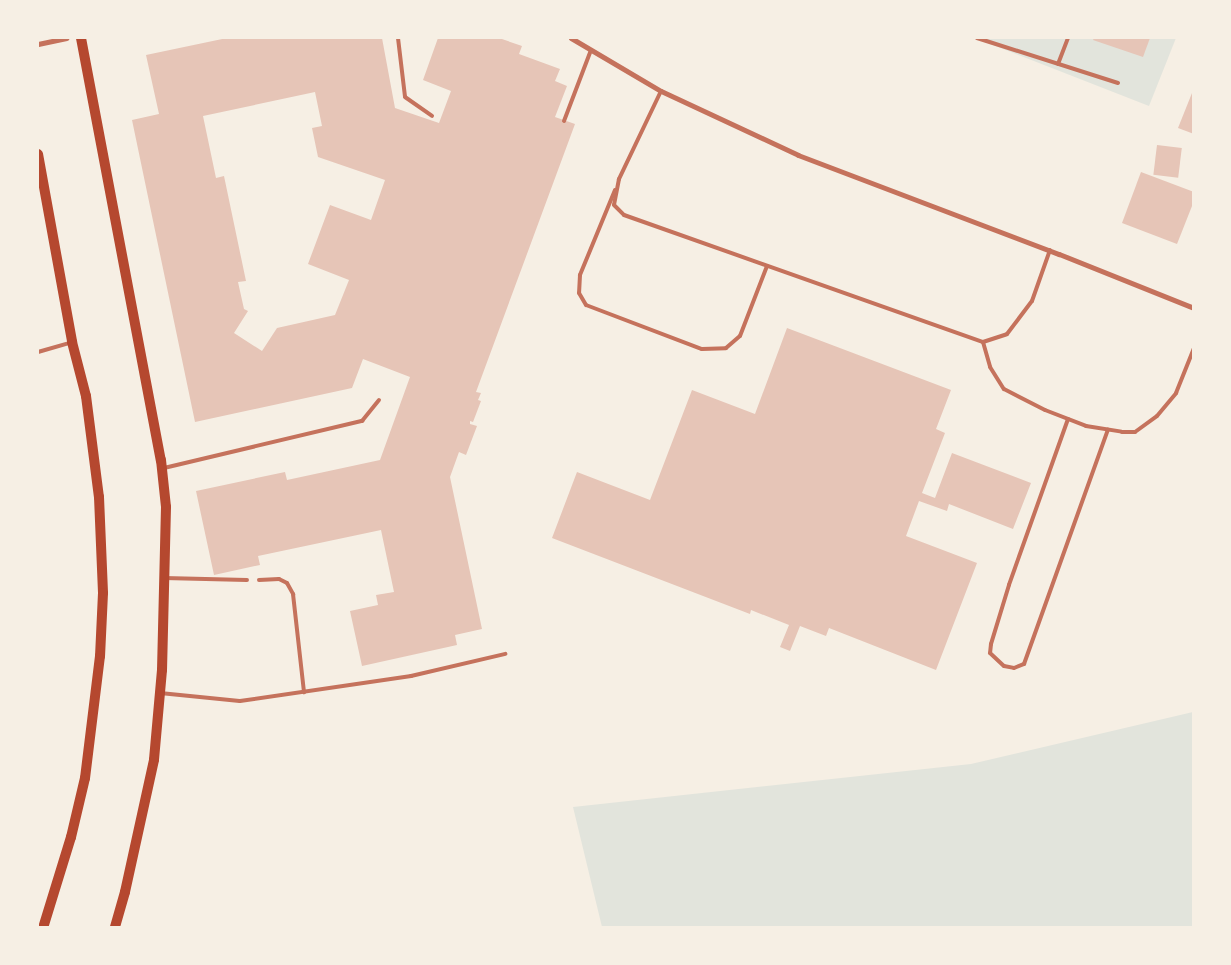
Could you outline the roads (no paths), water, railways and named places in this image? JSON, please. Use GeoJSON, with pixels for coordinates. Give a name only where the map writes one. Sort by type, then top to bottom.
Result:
{"type":"FeatureCollection","features":[{"type":"Feature","properties":{"kind":"main road"},"geometry":{"type":"LineString","coordinates":[[80,38],[162,469],[166,507],[160,692],[154,760],[125,892],[115,928]]}},
{"type":"Feature","properties":{"kind":"main road"},"geometry":{"type":"LineString","coordinates":[[38,154],[72,342],[86,396],[99,497],[103,593],[100,656],[85,778],[71,836],[43,928]]}},
{"type":"Feature","properties":{"kind":"street"},"geometry":{"type":"LineString","coordinates":[[38,44],[66,38]]}},
{"type":"Feature","properties":{"kind":"street"},"geometry":{"type":"LineString","coordinates":[[570,38],[661,91],[798,155],[1050,250],[1194,308]]}},
{"type":"Feature","properties":{"kind":"lane"},"geometry":{"type":"LineString","coordinates":[[398,38],[405,97],[432,116]]}},
{"type":"Feature","properties":{"kind":"lane"},"geometry":{"type":"LineString","coordinates":[[978,38],[1118,83]]}},
{"type":"Feature","properties":{"kind":"lane"},"geometry":{"type":"LineString","coordinates":[[1058,64],[1068,38]]}},
{"type":"Feature","properties":{"kind":"lane"},"geometry":{"type":"LineString","coordinates":[[564,121],[591,50]]}},
{"type":"Feature","properties":{"kind":"lane"},"geometry":{"type":"LineString","coordinates":[[661,91],[618,182],[580,275],[580,292],[586,305],[702,349],[726,348],[740,336],[767,266]]}},
{"type":"Feature","properties":{"kind":"lane"},"geometry":{"type":"LineString","coordinates":[[618,182],[614,205],[624,215],[983,342],[1007,334],[1032,301],[1050,250]]}},
{"type":"Feature","properties":{"kind":"lane"},"geometry":{"type":"LineString","coordinates":[[38,352],[72,342]]}},
{"type":"Feature","properties":{"kind":"lane"},"geometry":{"type":"LineString","coordinates":[[983,342],[990,367],[1004,389],[1045,410],[1086,426],[1136,432],[1157,416],[1176,392],[1194,348]]}},
{"type":"Feature","properties":{"kind":"lane"},"geometry":{"type":"LineString","coordinates":[[162,469],[362,422],[379,400]]}},
{"type":"Feature","properties":{"kind":"lane"},"geometry":{"type":"LineString","coordinates":[[1068,419],[1009,585],[991,644],[990,653],[1004,666],[1014,668],[1024,664],[1108,430]]}},
{"type":"Feature","properties":{"kind":"lane"},"geometry":{"type":"LineString","coordinates":[[164,578],[247,580]]}},
{"type":"Feature","properties":{"kind":"lane"},"geometry":{"type":"LineString","coordinates":[[259,580],[279,580],[287,583],[293,594],[304,692]]}},
{"type":"Feature","properties":{"kind":"lane"},"geometry":{"type":"LineString","coordinates":[[160,692],[240,701],[411,676],[505,654]]}}]}
